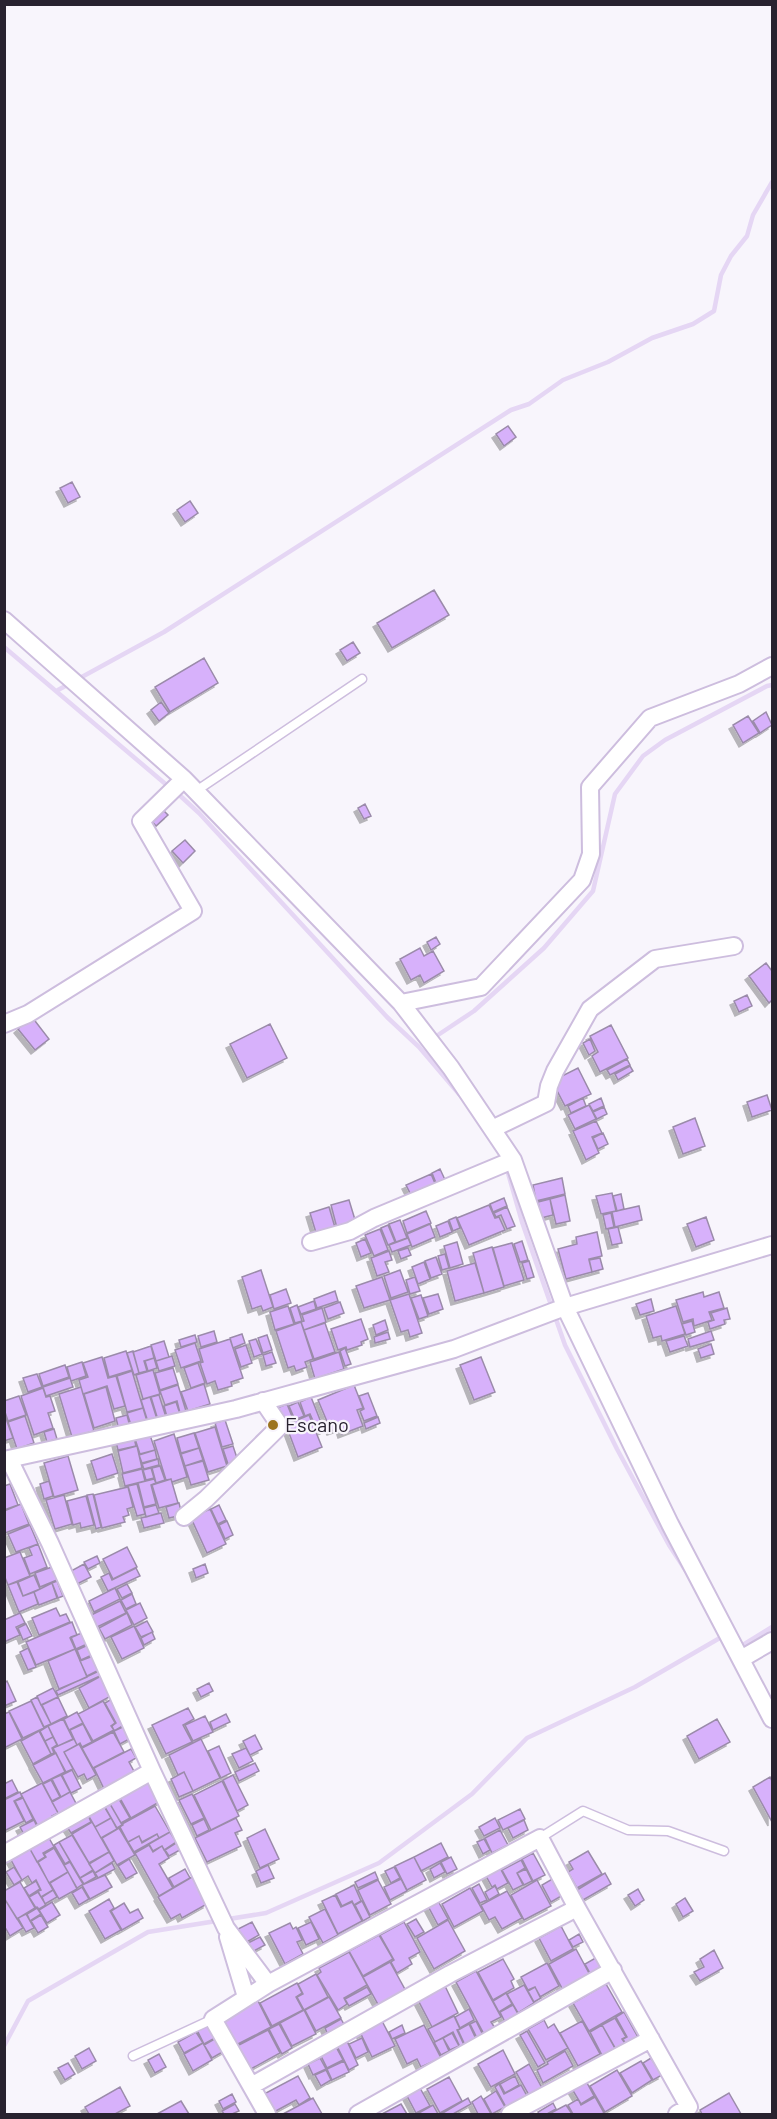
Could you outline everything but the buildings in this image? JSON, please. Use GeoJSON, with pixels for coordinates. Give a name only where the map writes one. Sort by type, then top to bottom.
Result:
{"type":"FeatureCollection","features":[{"type":"Feature","properties":{"kind":"street"},"geometry":{"type":"LineString","coordinates":[[4,620],[190,785],[401,1003],[452,1068],[513,1160],[565,1306],[670,1524],[772,1719]]}},
{"type":"Feature","properties":{"kind":"street"},"geometry":{"type":"LineString","coordinates":[[401,1003],[481,987],[582,880],[591,854],[590,787],[650,718],[739,684],[772,666]]}},
{"type":"Feature","properties":{"kind":"street"},"geometry":{"type":"LineString","coordinates":[[4,1024],[28,1014],[193,911],[141,821],[190,785]]}},
{"type":"Feature","properties":{"kind":"street"},"geometry":{"type":"LineString","coordinates":[[492,1129],[546,1103],[555,1071],[590,1009],[655,959],[734,946]]}},
{"type":"Feature","properties":{"kind":"street"},"geometry":{"type":"LineString","coordinates":[[311,1242],[350,1231],[374,1218],[513,1160]]}},
{"type":"Feature","properties":{"kind":"street"},"geometry":{"type":"LineString","coordinates":[[246,1997],[226,1928],[152,1771],[50,1543],[7,1460],[236,1409],[454,1349],[565,1306],[772,1245]]}},
{"type":"Feature","properties":{"kind":"street"},"geometry":{"type":"LineString","coordinates":[[184,1517],[206,1499],[280,1426],[263,1401]]}},
{"type":"Feature","properties":{"kind":"street"},"geometry":{"type":"LineString","coordinates":[[741,1659],[772,1641]]}},
{"type":"Feature","properties":{"kind":"street"},"geometry":{"type":"LineString","coordinates":[[4,1854],[152,1771]]}},
{"type":"Feature","properties":{"kind":"street"},"geometry":{"type":"LineString","coordinates":[[267,2115],[213,2019],[268,1984],[540,1838],[690,2107],[677,2115]]}},
{"type":"Feature","properties":{"kind":"street"},"geometry":{"type":"LineString","coordinates":[[251,2086],[450,1974],[577,1908]]}},
{"type":"Feature","properties":{"kind":"street"},"geometry":{"type":"LineString","coordinates":[[226,1928],[268,1984]]}},
{"type":"Feature","properties":{"kind":"street"},"geometry":{"type":"LineString","coordinates":[[358,2115],[613,1970]]}},
{"type":"Feature","properties":{"kind":"street"},"geometry":{"type":"LineString","coordinates":[[510,2115],[651,2039]]}},
{"type":"Feature","properties":{"kind":"lane"},"geometry":{"type":"LineString","coordinates":[[190,785],[362,679]]}},
{"type":"Feature","properties":{"kind":"lane"},"geometry":{"type":"LineString","coordinates":[[540,1838],[583,1811],[628,1830],[668,1831],[724,1851]]}},
{"type":"Feature","properties":{"kind":"lane"},"geometry":{"type":"LineString","coordinates":[[133,2056],[213,2019]]}},
{"type":"Feature","properties":{"kind":"waterway"},"geometry":{"type":"LineString","coordinates":[[58,690],[164,632],[511,410],[529,404],[563,380],[608,362],[652,338],[693,324],[714,311],[721,275],[731,256],[747,236],[753,215],[772,182]]}},
{"type":"Feature","properties":{"kind":"waterway"},"geometry":{"type":"LineString","coordinates":[[4,647],[169,787]]}},
{"type":"Feature","properties":{"kind":"waterway"},"geometry":{"type":"LineString","coordinates":[[432,1039],[474,1011],[544,948],[593,891],[615,794],[643,756],[665,740],[772,685]]}},
{"type":"Feature","properties":{"kind":"waterway"},"geometry":{"type":"LineString","coordinates":[[176,792],[199,813],[387,1017],[419,1047],[459,1094]]}},
{"type":"Feature","properties":{"kind":"waterway"},"geometry":{"type":"LineString","coordinates":[[506,1166],[522,1222],[565,1345],[617,1449],[669,1545],[686,1571]]}},
{"type":"Feature","properties":{"kind":"waterway"},"geometry":{"type":"LineString","coordinates":[[738,1648],[772,1627]]}},
{"type":"Feature","properties":{"kind":"waterway"},"geometry":{"type":"LineString","coordinates":[[4,2046],[28,2001],[148,1932],[266,1913],[379,1863],[472,1794],[527,1738],[635,1687],[725,1635]]}},
{"type":"Feature","properties":{"kind":"place","name":"Escano"},"geometry":{"type":"Point","coordinates":[273,1425]}}]}
